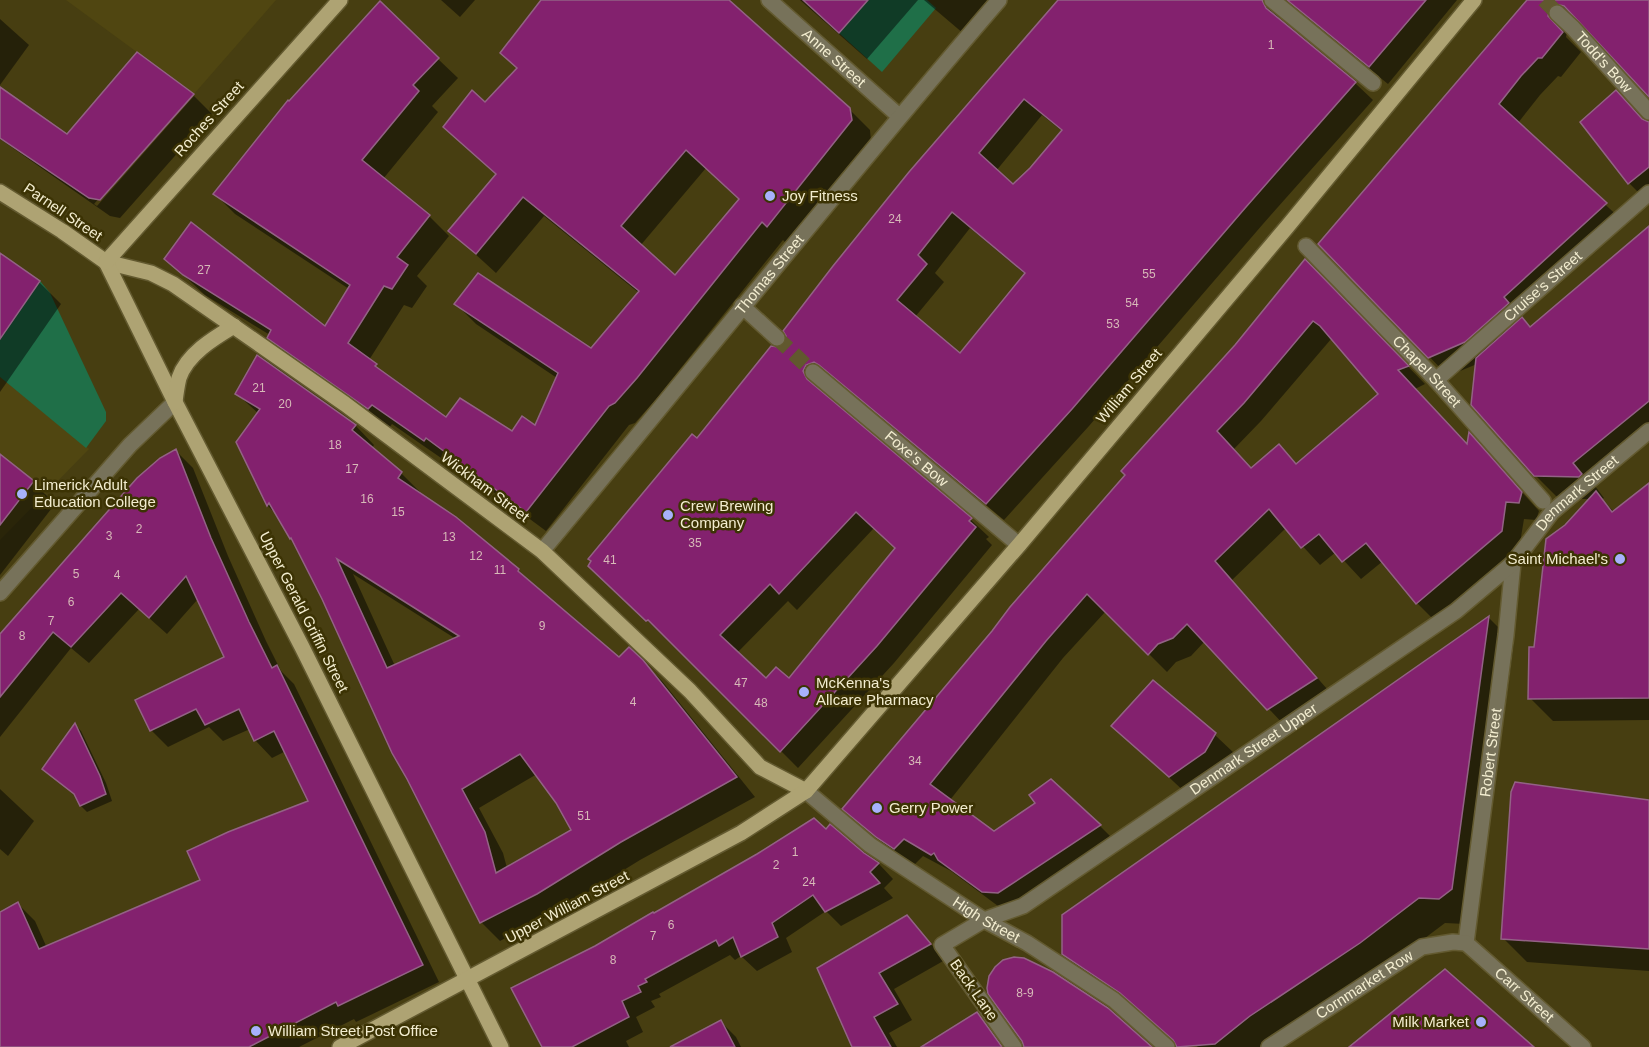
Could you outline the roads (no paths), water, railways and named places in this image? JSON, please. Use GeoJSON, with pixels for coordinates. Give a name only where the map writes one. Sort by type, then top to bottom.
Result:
{"type":"FeatureCollection","features":[{"type":"Feature","properties":{"kind":"main road","name":"Roches Street"},"geometry":{"type":"LineString","coordinates":[[106,262],[340,0]]}},
{"type":"Feature","properties":{"kind":"main road","name":"William Street"},"geometry":{"type":"LineString","coordinates":[[806,791],[1019,545],[1287,227],[1474,0]]}},
{"type":"Feature","properties":{"kind":"main road","name":"Parnell Street"},"geometry":{"type":"LineString","coordinates":[[0,192],[106,262]]}},
{"type":"Feature","properties":{"kind":"main road","name":"Wickham Street"},"geometry":{"type":"LineString","coordinates":[[106,262],[152,273],[173,284],[345,404],[542,551],[690,691],[760,767],[806,791]]}},
{"type":"Feature","properties":{"kind":"main road","name":"Upper Gerald Griffin Street"},"geometry":{"type":"LineString","coordinates":[[106,262],[175,402],[302,647],[501,1047]]}},
{"type":"Feature","properties":{"kind":"main road"},"geometry":{"type":"LineString","coordinates":[[175,402],[179,378],[184,366],[207,344],[234,326]]}},
{"type":"Feature","properties":{"kind":"main road","name":"Upper William Street"},"geometry":{"type":"LineString","coordinates":[[340,1047],[741,834],[806,791]]}},
{"type":"Feature","properties":{"kind":"street","name":"Anne Street"},"geometry":{"type":"LineString","coordinates":[[769,0],[786,5],[899,116]]}},
{"type":"Feature","properties":{"kind":"street","name":"Thomas Street"},"geometry":{"type":"LineString","coordinates":[[542,551],[899,116],[999,0]]}},
{"type":"Feature","properties":{"kind":"street"},"geometry":{"type":"LineString","coordinates":[[1272,0],[1373,83]]}},
{"type":"Feature","properties":{"kind":"street","name":"Todd's Bow"},"geometry":{"type":"LineString","coordinates":[[1557,13],[1574,28],[1649,112]]}},
{"type":"Feature","properties":{"kind":"street","name":"Cruise's Street"},"geometry":{"type":"LineString","coordinates":[[1436,380],[1649,193]]}},
{"type":"Feature","properties":{"kind":"street","name":"Chapel Street"},"geometry":{"type":"LineString","coordinates":[[1306,246],[1436,380],[1543,501]]}},
{"type":"Feature","properties":{"kind":"street"},"geometry":{"type":"LineString","coordinates":[[742,306],[777,338]]}},
{"type":"Feature","properties":{"kind":"street","name":"Foxe's Bow"},"geometry":{"type":"LineString","coordinates":[[813,372],[1019,545]]}},
{"type":"Feature","properties":{"kind":"street"},"geometry":{"type":"LineString","coordinates":[[0,594],[130,445],[175,402]]}},
{"type":"Feature","properties":{"kind":"street","name":"Denmark Street"},"geometry":{"type":"LineString","coordinates":[[1513,563],[1552,512],[1649,431]]}},
{"type":"Feature","properties":{"kind":"street","name":"Denmark Street Upper"},"geometry":{"type":"LineString","coordinates":[[984,920],[1023,906],[1456,610],[1513,563]]}},
{"type":"Feature","properties":{"kind":"street","name":"Robert Street"},"geometry":{"type":"LineString","coordinates":[[1466,943],[1506,635],[1513,563]]}},
{"type":"Feature","properties":{"kind":"street","name":"High Street"},"geometry":{"type":"LineString","coordinates":[[806,791],[870,845],[984,920],[1027,943],[1114,1000],[1167,1047]]}},
{"type":"Feature","properties":{"kind":"street","name":"Back Lane"},"geometry":{"type":"LineString","coordinates":[[984,920],[942,945],[1014,1047]]}},
{"type":"Feature","properties":{"kind":"street","name":"Cornmarket Row"},"geometry":{"type":"LineString","coordinates":[[1269,1047],[1422,947],[1453,942],[1466,943]]}},
{"type":"Feature","properties":{"kind":"street","name":"Carr Street"},"geometry":{"type":"LineString","coordinates":[[1466,943],[1583,1047]]}},
{"type":"Feature","properties":{"kind":"tunnel"},"geometry":{"type":"LineString","coordinates":[[1544,0],[1557,13]]}},
{"type":"Feature","properties":{"kind":"tunnel"},"geometry":{"type":"LineString","coordinates":[[777,338],[813,372]]}},
{"type":"Feature","properties":{"kind":"place","name":"Joy Fitness"},"geometry":{"type":"Point","coordinates":[770,196]}},
{"type":"Feature","properties":{"kind":"place","name":"Limerick Adult Education College"},"geometry":{"type":"Point","coordinates":[22,494]}},
{"type":"Feature","properties":{"kind":"place","name":"Crew Brewing Company"},"geometry":{"type":"Point","coordinates":[668,515]}},
{"type":"Feature","properties":{"kind":"place","name":"Saint Michael's"},"geometry":{"type":"Point","coordinates":[1620,559]}},
{"type":"Feature","properties":{"kind":"place","name":"McKenna's Allcare Pharmacy"},"geometry":{"type":"Point","coordinates":[804,692]}},
{"type":"Feature","properties":{"kind":"place","name":"Gerry Power"},"geometry":{"type":"Point","coordinates":[877,808]}},
{"type":"Feature","properties":{"kind":"place","name":"Milk Market"},"geometry":{"type":"Point","coordinates":[1481,1022]}},
{"type":"Feature","properties":{"kind":"place","name":"William Street Post Office"},"geometry":{"type":"Point","coordinates":[256,1031]}}]}
